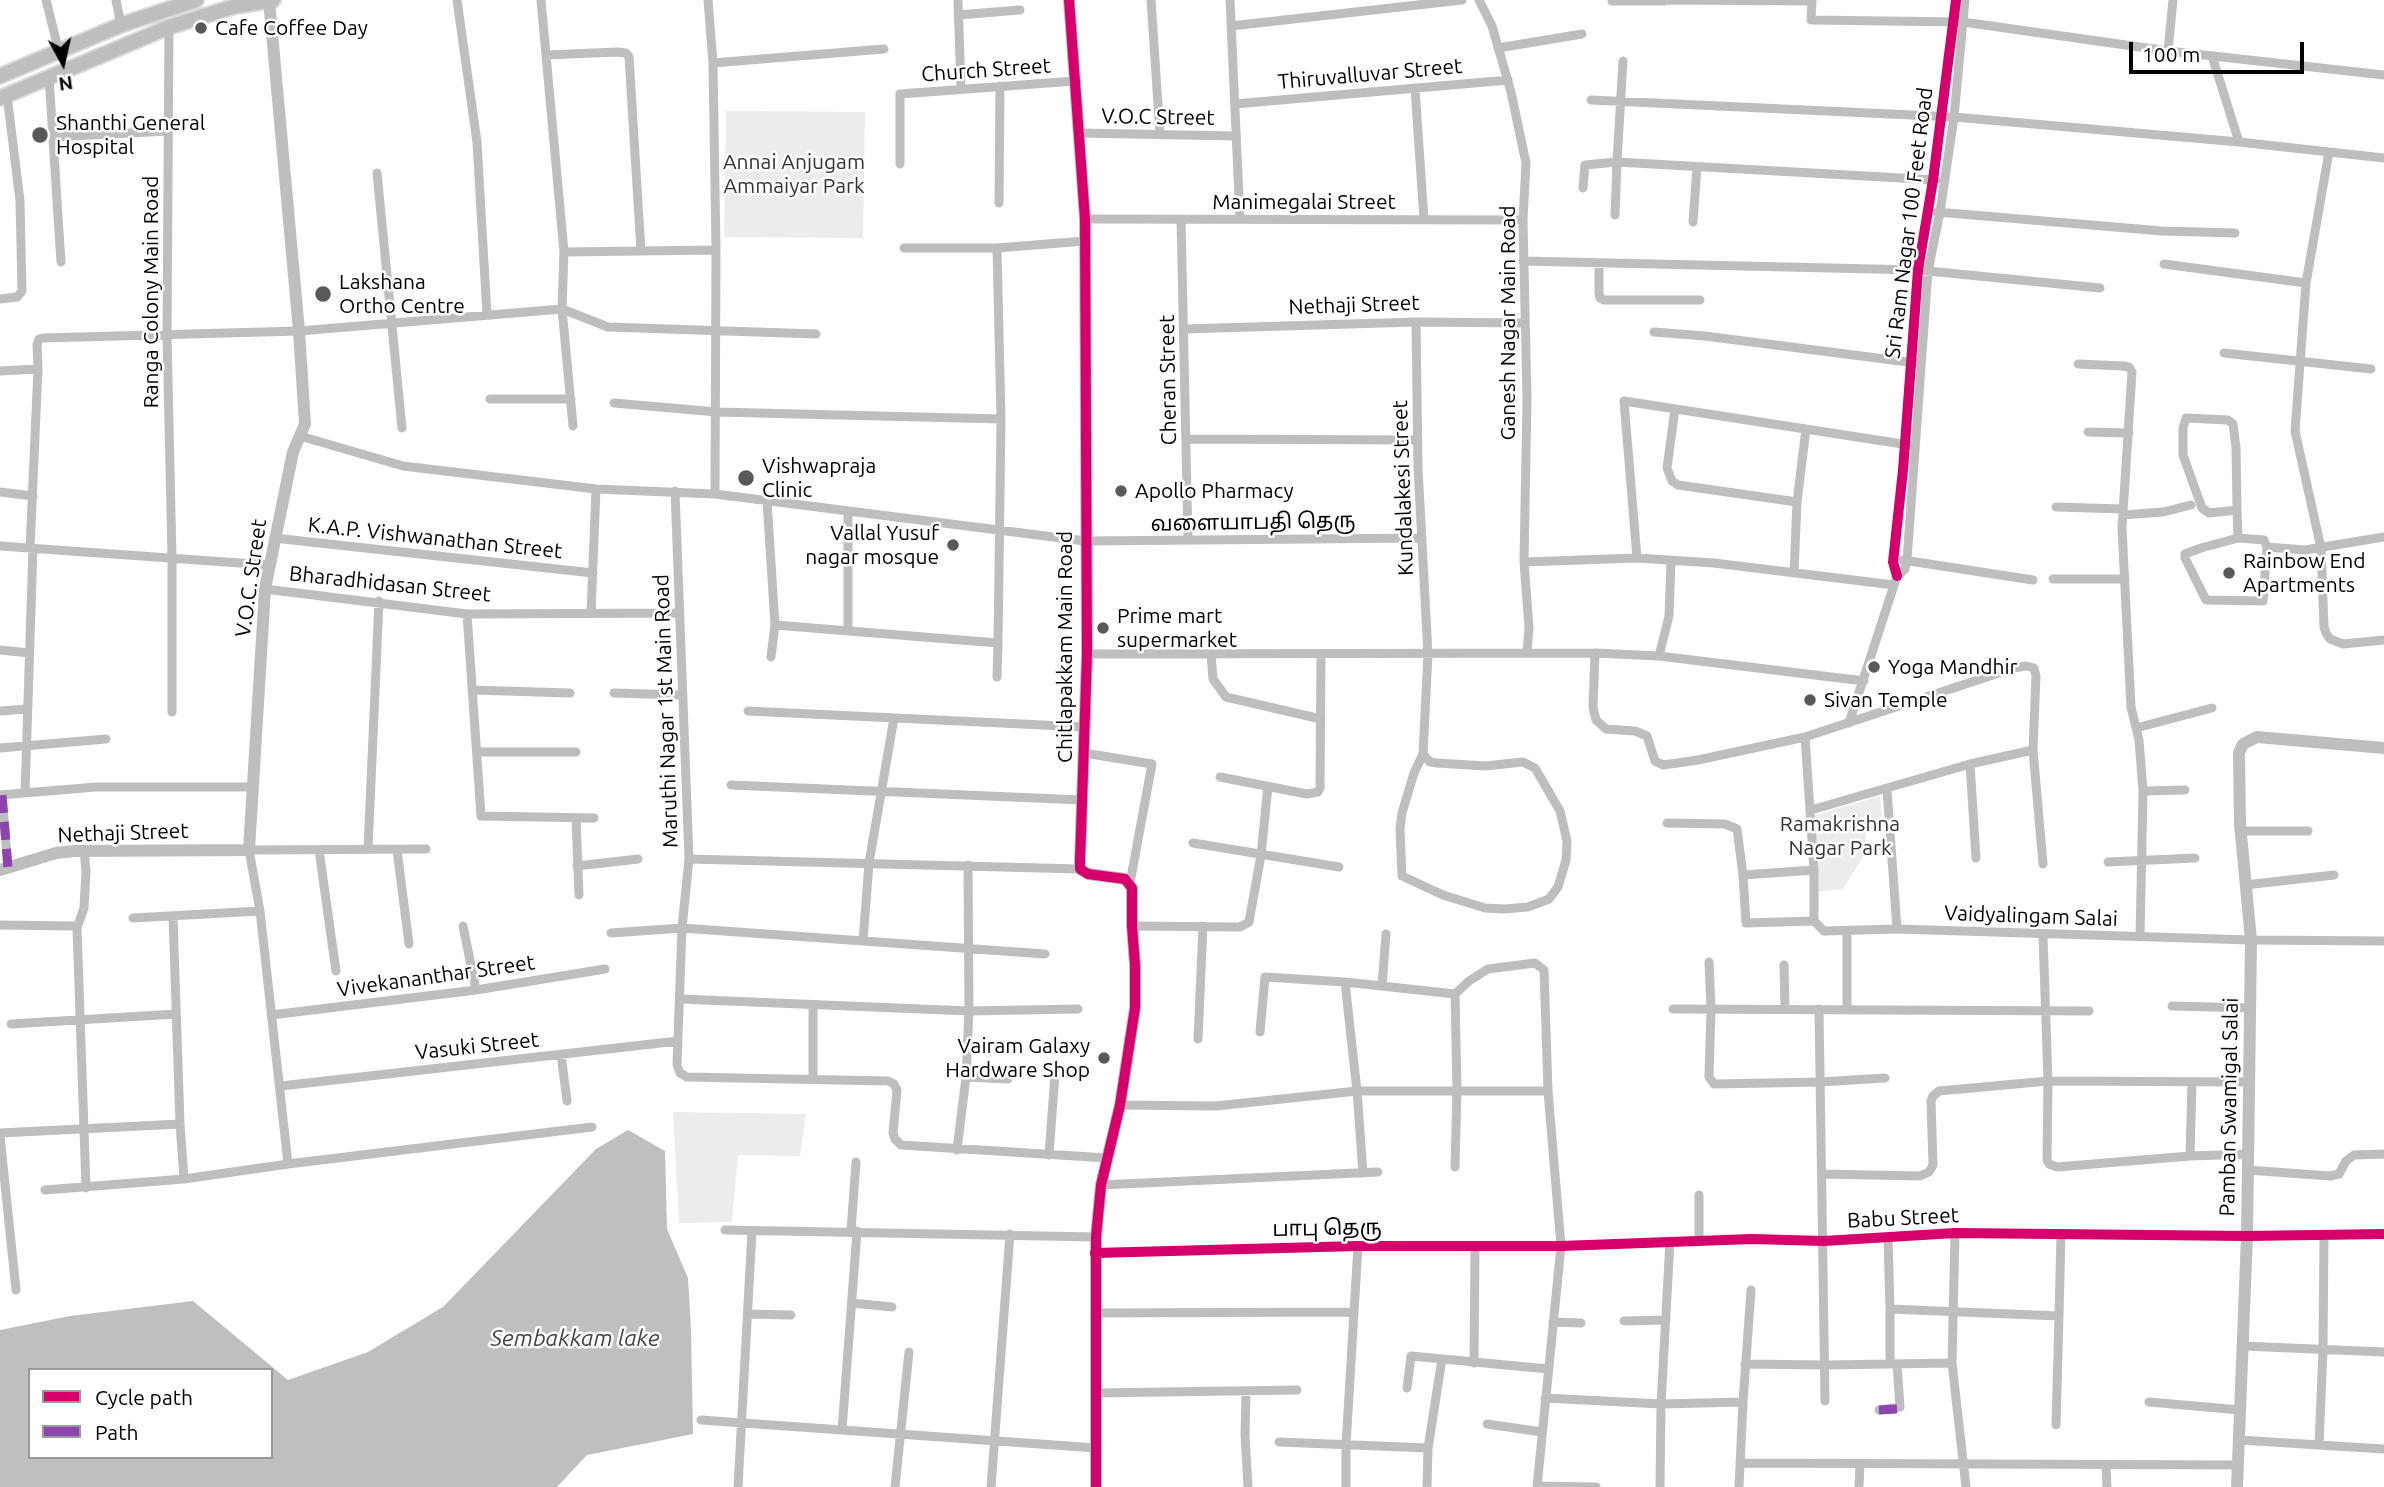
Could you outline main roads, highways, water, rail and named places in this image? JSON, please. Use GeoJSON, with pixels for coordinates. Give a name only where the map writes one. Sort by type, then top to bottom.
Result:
{"type":"FeatureCollection","features":[{"type":"Feature","properties":{"kind":"main road"},"geometry":{"type":"LineString","coordinates":[[0,76],[121,26],[194,0]]}},
{"type":"Feature","properties":{"kind":"main road"},"geometry":{"type":"LineString","coordinates":[[4,96],[169,27],[235,3],[270,0]]}},
{"type":"Feature","properties":{"kind":"water","name":"Sembakkam lake"},"geometry":{"type":"Polygon","coordinates":[[[628,1130],[665,1151],[667,1229],[688,1278],[693,1434],[587,1455],[557,1487],[0,1487],[0,1330],[70,1316],[193,1301],[288,1380],[368,1352],[443,1307],[596,1149],[628,1130]]]}},
{"type":"Feature","properties":{"kind":"place","name":"Cafe Coffee Day"},"geometry":{"type":"Point","coordinates":[201,28]}},
{"type":"Feature","properties":{"kind":"place","name":"Shanthi General Hospital"},"geometry":{"type":"Point","coordinates":[40,135]}},
{"type":"Feature","properties":{"kind":"place","name":"Lakshana Ortho Centre"},"geometry":{"type":"Point","coordinates":[323,294]}},
{"type":"Feature","properties":{"kind":"place","name":"Vishwapraja Clinic"},"geometry":{"type":"Point","coordinates":[746,478]}},
{"type":"Feature","properties":{"kind":"place","name":"Apollo Pharmacy"},"geometry":{"type":"Point","coordinates":[1121,491]}},
{"type":"Feature","properties":{"kind":"place","name":"Vallal Yusuf nagar mosque"},"geometry":{"type":"Point","coordinates":[953,545]}},
{"type":"Feature","properties":{"kind":"place","name":"Rainbow End Apartments"},"geometry":{"type":"Point","coordinates":[2229,573]}},
{"type":"Feature","properties":{"kind":"place","name":"Prime mart supermarket"},"geometry":{"type":"Point","coordinates":[1103,628]}},
{"type":"Feature","properties":{"kind":"place","name":"Yoga Mandhir"},"geometry":{"type":"Point","coordinates":[1874,667]}},
{"type":"Feature","properties":{"kind":"place","name":"Sivan Temple"},"geometry":{"type":"Point","coordinates":[1810,700]}},
{"type":"Feature","properties":{"kind":"place","name":"Vairam Galaxy Hardware Shop"},"geometry":{"type":"Point","coordinates":[1104,1058]}},
{"type":"Feature","properties":{"kind":"park label","name":"Annai Anjugam Ammaiyar Park"},"geometry":{"type":"Point","coordinates":[794,174]}},
{"type":"Feature","properties":{"kind":"park label","name":"Ramakrishna Nagar Park"},"geometry":{"type":"Point","coordinates":[1840,836]}}]}
